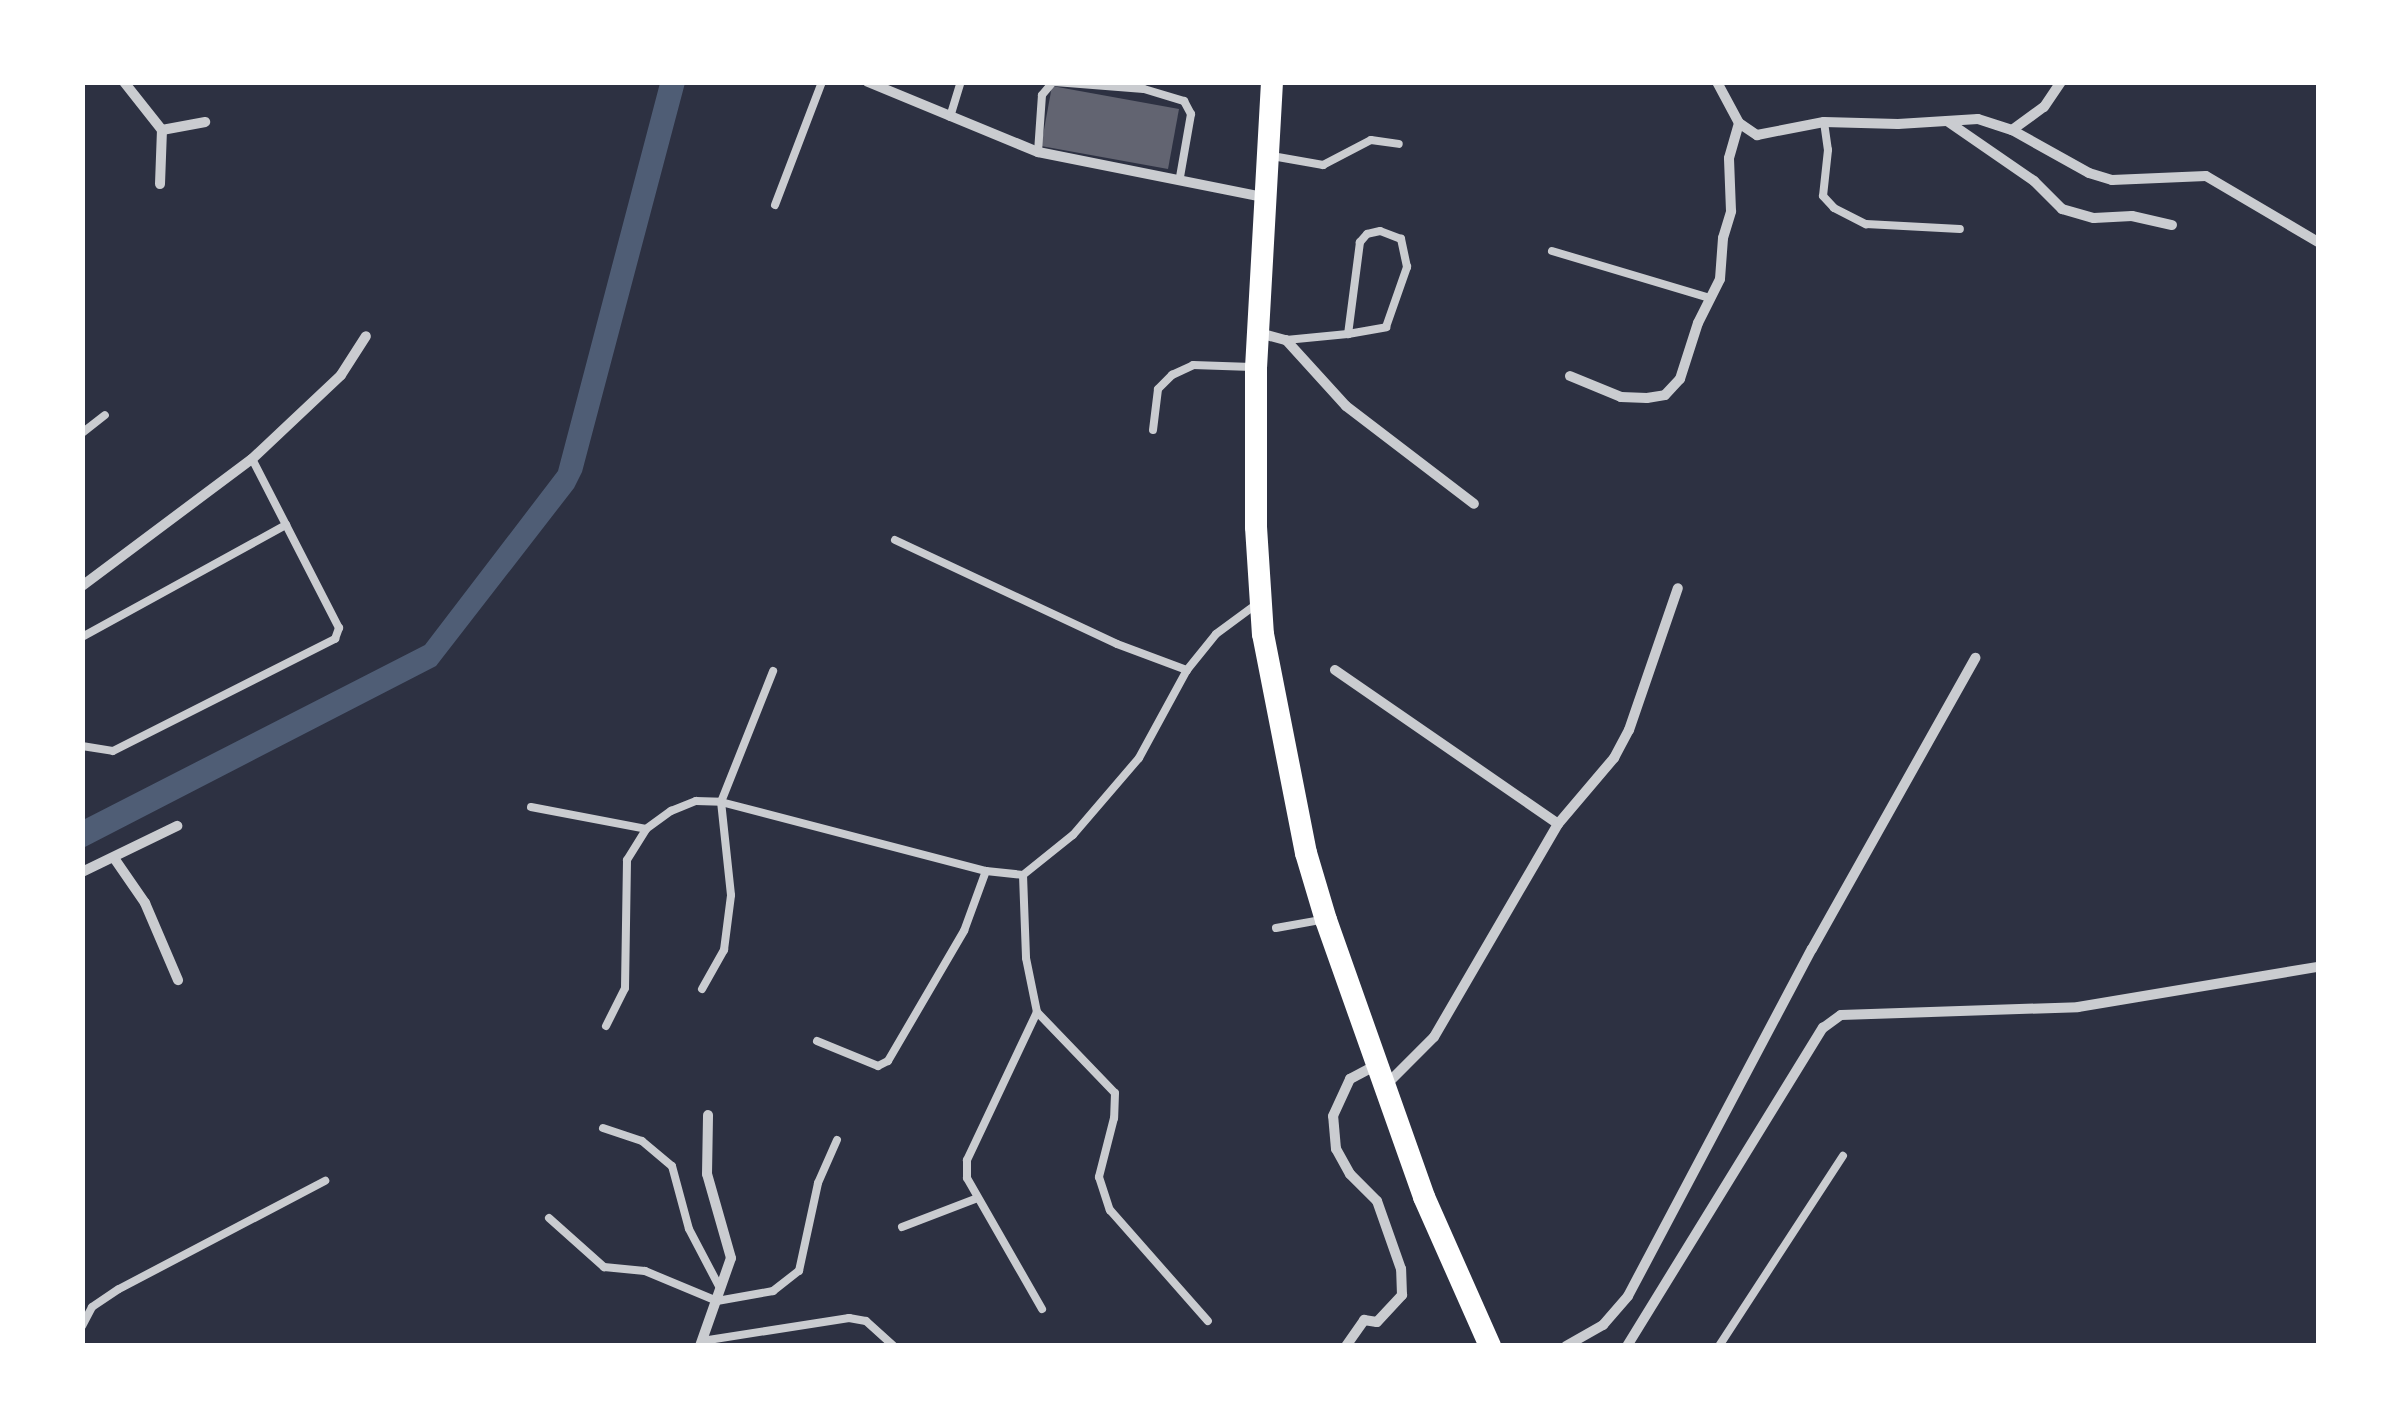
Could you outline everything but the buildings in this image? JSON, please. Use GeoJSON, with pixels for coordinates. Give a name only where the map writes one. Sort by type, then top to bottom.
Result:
{"type":"FeatureCollection","features":[{"type":"Feature","properties":{"kind":"main road"},"geometry":{"type":"LineString","coordinates":[[1272,82],[1256,367],[1258,603],[1306,853],[1326,920],[1424,1197],[1492,1343]]}},
{"type":"Feature","properties":{"kind":"street"},"geometry":{"type":"LineString","coordinates":[[124,82],[162,130],[160,184]]}},
{"type":"Feature","properties":{"kind":"street"},"geometry":{"type":"LineString","coordinates":[[868,82],[1038,152],[1180,177],[1265,198]]}},
{"type":"Feature","properties":{"kind":"street"},"geometry":{"type":"LineString","coordinates":[[1717,82],[1739,123],[1757,135],[1824,122],[1898,124],[1978,119],[2012,130],[2089,173],[2112,180],[2206,176],[2318,242]]}},
{"type":"Feature","properties":{"kind":"street"},"geometry":{"type":"LineString","coordinates":[[2012,130],[2044,107],[2061,82]]}},
{"type":"Feature","properties":{"kind":"street"},"geometry":{"type":"LineString","coordinates":[[1946,120],[2034,181],[2062,208],[2094,218],[2132,216],[2172,225]]}},
{"type":"Feature","properties":{"kind":"street"},"geometry":{"type":"LineString","coordinates":[[162,130],[206,122]]}},
{"type":"Feature","properties":{"kind":"street"},"geometry":{"type":"LineString","coordinates":[[1570,376],[1621,397],[1666,395],[1680,378],[1720,279],[1722,238],[1731,211],[1729,158],[1739,123]]}},
{"type":"Feature","properties":{"kind":"street"},"geometry":{"type":"LineString","coordinates":[[1258,333],[1286,340],[1346,406],[1474,504]]}},
{"type":"Feature","properties":{"kind":"street"},"geometry":{"type":"LineString","coordinates":[[82,586],[252,459],[340,375],[366,336]]}},
{"type":"Feature","properties":{"kind":"street"},"geometry":{"type":"LineString","coordinates":[[1346,1346],[1364,1320],[1377,1322],[1402,1294],[1400,1269],[1377,1202],[1350,1174],[1336,1149],[1333,1116],[1350,1080],[1382,1074],[1434,1037],[1558,824],[1622,744],[1678,588]]}},
{"type":"Feature","properties":{"kind":"street"},"geometry":{"type":"LineString","coordinates":[[1566,1346],[1603,1325],[1628,1296],[1812,949],[1974,658]]}},
{"type":"Feature","properties":{"kind":"street"},"geometry":{"type":"LineString","coordinates":[[1335,670],[1558,824]]}},
{"type":"Feature","properties":{"kind":"street"},"geometry":{"type":"LineString","coordinates":[[82,872],[177,826]]}},
{"type":"Feature","properties":{"kind":"street"},"geometry":{"type":"LineString","coordinates":[[114,858],[145,902],[178,980]]}},
{"type":"Feature","properties":{"kind":"street"},"geometry":{"type":"LineString","coordinates":[[1627,1346],[1823,1028],[1841,1015],[2078,1007],[2318,968]]}},
{"type":"Feature","properties":{"kind":"street"},"geometry":{"type":"LineString","coordinates":[[701,1343],[731,1258],[707,1174],[708,1115]]}},
{"type":"Feature","properties":{"kind":"lane"},"geometry":{"type":"LineString","coordinates":[[775,206],[822,82]]}},
{"type":"Feature","properties":{"kind":"lane"},"geometry":{"type":"LineString","coordinates":[[950,117],[962,82]]}},
{"type":"Feature","properties":{"kind":"lane"},"geometry":{"type":"LineString","coordinates":[[1038,152],[1042,95],[1054,82],[1144,90],[1184,101],[1191,114],[1180,177]]}},
{"type":"Feature","properties":{"kind":"lane"},"geometry":{"type":"LineString","coordinates":[[1824,122],[1828,150],[1822,196],[1834,208],[1866,224],[1960,229]]}},
{"type":"Feature","properties":{"kind":"lane"},"geometry":{"type":"LineString","coordinates":[[1268,155],[1324,165],[1370,140],[1398,144]]}},
{"type":"Feature","properties":{"kind":"lane"},"geometry":{"type":"LineString","coordinates":[[1286,340],[1348,334],[1386,327],[1407,268],[1401,239],[1380,231],[1367,234],[1360,242],[1347,316],[1348,334]]}},
{"type":"Feature","properties":{"kind":"lane"},"geometry":{"type":"LineString","coordinates":[[1552,250],[1710,298]]}},
{"type":"Feature","properties":{"kind":"lane"},"geometry":{"type":"LineString","coordinates":[[1153,430],[1158,389],[1172,375],[1193,366],[1256,367]]}},
{"type":"Feature","properties":{"kind":"lane"},"geometry":{"type":"LineString","coordinates":[[82,432],[105,415]]}},
{"type":"Feature","properties":{"kind":"lane"},"geometry":{"type":"LineString","coordinates":[[82,746],[113,751],[335,640],[339,628],[252,459]]}},
{"type":"Feature","properties":{"kind":"lane"},"geometry":{"type":"LineString","coordinates":[[82,637],[286,526]]}},
{"type":"Feature","properties":{"kind":"lane"},"geometry":{"type":"LineString","coordinates":[[895,540],[1117,644],[1187,670]]}},
{"type":"Feature","properties":{"kind":"lane"},"geometry":{"type":"LineString","coordinates":[[606,1026],[625,988],[627,860],[646,828],[696,801],[721,802],[986,872],[1022,875],[1074,834],[1139,758],[1187,670],[1216,634],[1258,603]]}},
{"type":"Feature","properties":{"kind":"lane"},"geometry":{"type":"LineString","coordinates":[[702,989],[724,950],[730,895],[721,802],[773,670]]}},
{"type":"Feature","properties":{"kind":"lane"},"geometry":{"type":"LineString","coordinates":[[531,807],[646,828]]}},
{"type":"Feature","properties":{"kind":"lane"},"geometry":{"type":"LineString","coordinates":[[816,1041],[878,1066],[888,1061],[964,931],[986,872]]}},
{"type":"Feature","properties":{"kind":"lane"},"geometry":{"type":"LineString","coordinates":[[1022,875],[1026,958],[1037,1012],[1115,1093],[1114,1118],[1098,1177],[1110,1210],[1208,1321]]}},
{"type":"Feature","properties":{"kind":"lane"},"geometry":{"type":"LineString","coordinates":[[1276,928],[1326,920]]}},
{"type":"Feature","properties":{"kind":"lane"},"geometry":{"type":"LineString","coordinates":[[1037,1012],[967,1160],[967,1178],[1042,1309]]}},
{"type":"Feature","properties":{"kind":"lane"},"geometry":{"type":"LineString","coordinates":[[604,1128],[642,1141],[672,1166],[690,1230],[720,1296]]}},
{"type":"Feature","properties":{"kind":"lane"},"geometry":{"type":"LineString","coordinates":[[549,1218],[604,1268],[645,1271],[720,1296],[773,1291],[799,1272],[818,1183],[837,1140]]}},
{"type":"Feature","properties":{"kind":"lane"},"geometry":{"type":"LineString","coordinates":[[1719,1346],[1843,1156]]}},
{"type":"Feature","properties":{"kind":"lane"},"geometry":{"type":"LineString","coordinates":[[82,1326],[92,1308],[119,1289],[325,1181]]}},
{"type":"Feature","properties":{"kind":"lane"},"geometry":{"type":"LineString","coordinates":[[902,1227],[978,1198]]}},
{"type":"Feature","properties":{"kind":"lane"},"geometry":{"type":"LineString","coordinates":[[701,1343],[849,1318],[866,1322],[894,1346]]}},
{"type":"Feature","properties":{"kind":"water"},"geometry":{"type":"Polygon","coordinates":[[[660,83],[685,83],[582,472],[574,488],[436,666],[83,848],[83,820],[425,645],[558,471],[660,83]]]}}]}
